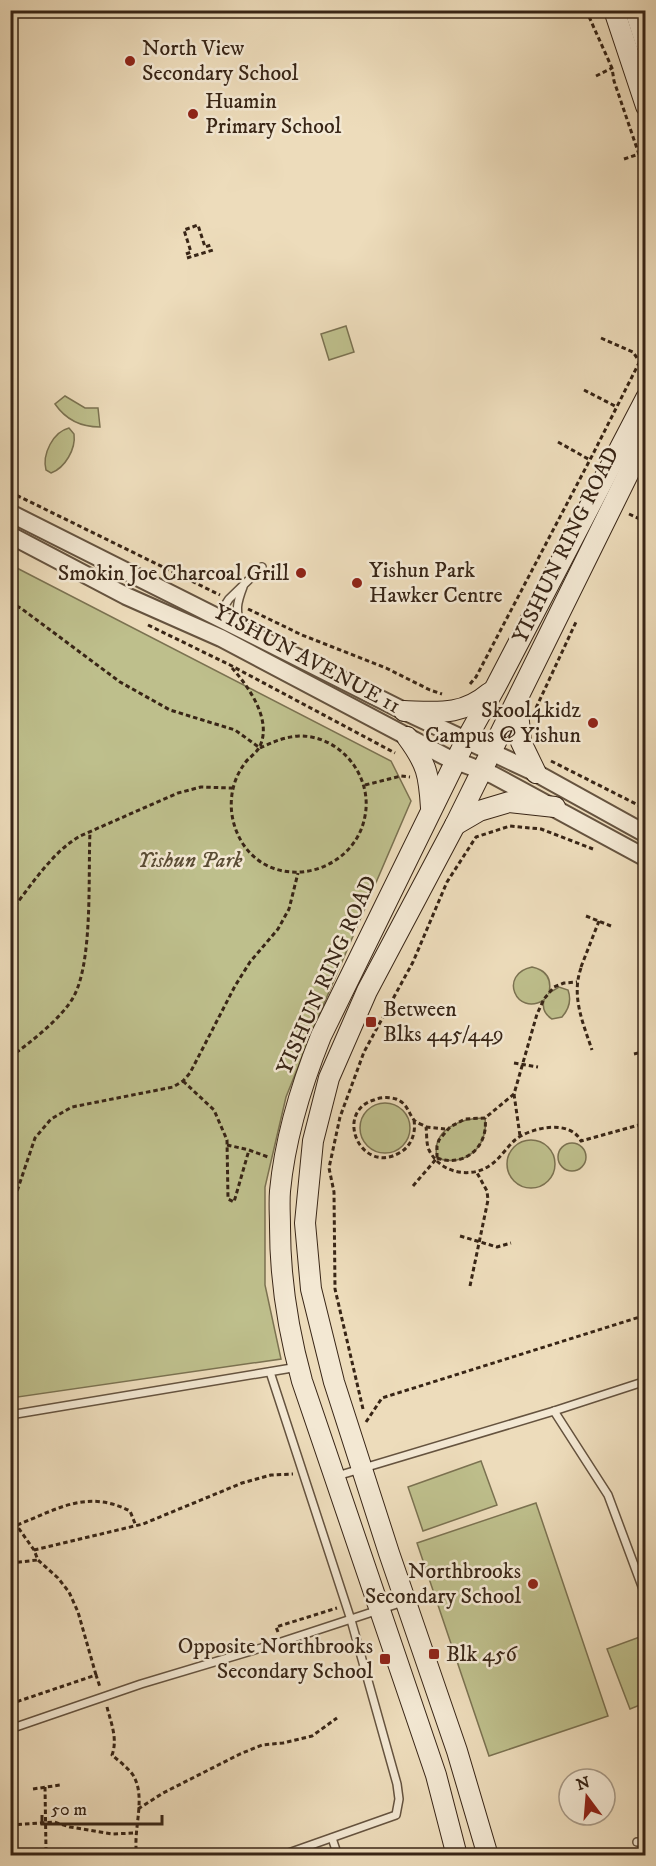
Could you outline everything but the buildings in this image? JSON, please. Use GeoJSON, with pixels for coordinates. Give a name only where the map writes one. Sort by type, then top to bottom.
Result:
{"type":"FeatureCollection","features":[{"type":"Feature","properties":{"kind":"main road"},"geometry":{"type":"LineString","coordinates":[[614,10],[645,106]]}},
{"type":"Feature","properties":{"kind":"main road"},"geometry":{"type":"LineString","coordinates":[[635,10],[645,44]]}},
{"type":"Feature","properties":{"kind":"main road","name":"YISHUN RING ROAD"},"geometry":{"type":"LineString","coordinates":[[457,1856],[436,1775],[298,1367],[283,1295],[280,1191],[290,1129],[301,1090],[321,1036],[431,808],[645,398]]}},
{"type":"Feature","properties":{"kind":"main road","name":"YISHUN RING ROAD"},"geometry":{"type":"LineString","coordinates":[[488,1856],[460,1762],[334,1382],[311,1289],[305,1223],[313,1142],[329,1078],[367,991],[455,825],[645,438]]}},
{"type":"Feature","properties":{"kind":"main road"},"geometry":{"type":"LineString","coordinates":[[404,711],[462,710],[478,702],[496,686]]}},
{"type":"Feature","properties":{"kind":"main road"},"geometry":{"type":"LineString","coordinates":[[517,699],[521,742],[543,767]]}},
{"type":"Feature","properties":{"kind":"main road"},"geometry":{"type":"LineString","coordinates":[[407,737],[421,756],[428,773],[431,808]]}},
{"type":"Feature","properties":{"kind":"main road"},"geometry":{"type":"LineString","coordinates":[[455,825],[480,811],[509,802],[555,807]]}},
{"type":"Feature","properties":{"kind":"street","name":"YISHUN AVENUE 11"},"geometry":{"type":"LineString","coordinates":[[10,513],[404,711],[491,751],[543,767],[645,834]]}},
{"type":"Feature","properties":{"kind":"street","name":"YISHUN AVENUE 11"},"geometry":{"type":"LineString","coordinates":[[10,534],[126,596],[221,638],[407,737],[555,807],[645,858]]}},
{"type":"Feature","properties":{"kind":"street"},"geometry":{"type":"LineString","coordinates":[[218,618],[216,626],[221,638]]}},
{"type":"Feature","properties":{"kind":"street"},"geometry":{"type":"LineString","coordinates":[[374,695],[379,711],[376,721]]}},
{"type":"Feature","properties":{"kind":"lane"},"geometry":{"type":"LineString","coordinates":[[218,618],[229,599],[262,567]]}},
{"type":"Feature","properties":{"kind":"lane"},"geometry":{"type":"LineString","coordinates":[[244,584],[237,603],[237,611],[240,622],[251,633]]}},
{"type":"Feature","properties":{"kind":"lane"},"geometry":{"type":"LineString","coordinates":[[10,1415],[298,1367]]}},
{"type":"Feature","properties":{"kind":"lane"},"geometry":{"type":"LineString","coordinates":[[270,1372],[351,1620],[398,1784],[399,1799],[396,1815],[280,1856]]}},
{"type":"Feature","properties":{"kind":"lane"},"geometry":{"type":"LineString","coordinates":[[334,1477],[554,1411],[645,1381]]}},
{"type":"Feature","properties":{"kind":"lane"},"geometry":{"type":"LineString","coordinates":[[554,1411],[608,1495],[645,1597]]}},
{"type":"Feature","properties":{"kind":"lane"},"geometry":{"type":"LineString","coordinates":[[10,1729],[405,1601]]}},
{"type":"Feature","properties":{"kind":"lane"},"geometry":{"type":"LineString","coordinates":[[332,1838],[338,1856]]}},
{"type":"Feature","properties":{"kind":"lane"},"geometry":{"type":"LineString","coordinates":[[637,1842],[645,1842]]}},
{"type":"Feature","properties":{"kind":"path"},"geometry":{"type":"LineString","coordinates":[[586,10],[612,68],[614,81],[645,175]]}},
{"type":"Feature","properties":{"kind":"path"},"geometry":{"type":"LineString","coordinates":[[596,76],[612,68]]}},
{"type":"Feature","properties":{"kind":"path"},"geometry":{"type":"LineString","coordinates":[[624,159],[639,154]]}},
{"type":"Feature","properties":{"kind":"path"},"geometry":{"type":"LineString","coordinates":[[198,225],[205,247],[212,247],[186,256],[191,252],[184,230],[198,225]]}},
{"type":"Feature","properties":{"kind":"path"},"geometry":{"type":"LineString","coordinates":[[602,338],[633,352],[639,361]]}},
{"type":"Feature","properties":{"kind":"path"},"geometry":{"type":"LineString","coordinates":[[463,689],[476,677],[590,460],[645,349]]}},
{"type":"Feature","properties":{"kind":"path"},"geometry":{"type":"LineString","coordinates":[[585,390],[617,407]]}},
{"type":"Feature","properties":{"kind":"path"},"geometry":{"type":"LineString","coordinates":[[558,442],[590,460]]}},
{"type":"Feature","properties":{"kind":"path"},"geometry":{"type":"LineString","coordinates":[[624,512],[645,522]]}},
{"type":"Feature","properties":{"kind":"path"},"geometry":{"type":"LineString","coordinates":[[10,602],[120,682],[170,710],[235,730],[260,748]]}},
{"type":"Feature","properties":{"kind":"path"},"geometry":{"type":"LineString","coordinates":[[143,623],[230,665],[400,757]]}},
{"type":"Feature","properties":{"kind":"path"},"geometry":{"type":"LineString","coordinates":[[230,665],[253,693],[258,705],[263,729],[260,748]]}},
{"type":"Feature","properties":{"kind":"path"},"geometry":{"type":"LineString","coordinates":[[300,736],[322,740],[340,750],[355,765],[364,785],[367,806],[363,827],[353,846],[337,860],[318,870],[298,873],[277,869],[259,860],[244,845],[234,828],[230,808],[232,788],[246,760],[260,748],[279,739],[300,736]]}},
{"type":"Feature","properties":{"kind":"path"},"geometry":{"type":"LineString","coordinates":[[543,767],[645,809]]}},
{"type":"Feature","properties":{"kind":"path"},"geometry":{"type":"LineString","coordinates":[[364,785],[401,776],[413,778],[410,769]]}},
{"type":"Feature","properties":{"kind":"path"},"geometry":{"type":"LineString","coordinates":[[10,912],[53,859],[73,841],[177,793],[201,787],[232,788]]}},
{"type":"Feature","properties":{"kind":"path"},"geometry":{"type":"LineString","coordinates":[[599,852],[541,829],[510,826],[476,837],[447,882],[413,962],[364,1053],[340,1117],[329,1168],[334,1192],[335,1289],[366,1422],[382,1398],[645,1315]]}},
{"type":"Feature","properties":{"kind":"path"},"geometry":{"type":"LineString","coordinates":[[10,1057],[61,1012],[74,996],[86,951],[90,832]]}},
{"type":"Feature","properties":{"kind":"path"},"geometry":{"type":"LineString","coordinates":[[10,1212],[35,1138],[45,1124],[57,1114],[82,1105],[173,1087],[190,1073],[235,986],[250,962],[278,930],[289,909],[298,873]]}},
{"type":"Feature","properties":{"kind":"path"},"geometry":{"type":"LineString","coordinates":[[586,916],[611,926]]}},
{"type":"Feature","properties":{"kind":"path"},"geometry":{"type":"LineString","coordinates":[[592,1050],[579,1013],[577,982],[599,921]]}},
{"type":"Feature","properties":{"kind":"path"},"geometry":{"type":"LineString","coordinates":[[520,1137],[514,1094],[537,1014],[544,999],[554,987],[577,982]]}},
{"type":"Feature","properties":{"kind":"path"},"geometry":{"type":"LineString","coordinates":[[634,1054],[645,1051]]}},
{"type":"Feature","properties":{"kind":"path"},"geometry":{"type":"LineString","coordinates":[[514,1062],[538,1067]]}},
{"type":"Feature","properties":{"kind":"path"},"geometry":{"type":"LineString","coordinates":[[183,1081],[214,1110],[227,1140],[228,1199],[234,1202],[249,1150]]}},
{"type":"Feature","properties":{"kind":"path"},"geometry":{"type":"LineString","coordinates":[[413,1186],[437,1158],[437,1146],[446,1130],[458,1121],[485,1118],[514,1094]]}},
{"type":"Feature","properties":{"kind":"path"},"geometry":{"type":"LineString","coordinates":[[414,1120],[414,1131],[410,1143],[393,1156],[374,1156],[364,1151],[355,1139],[355,1120],[363,1106],[378,1098],[396,1099],[409,1109],[414,1120],[426,1127],[446,1130]]}},
{"type":"Feature","properties":{"kind":"path"},"geometry":{"type":"LineString","coordinates":[[437,1158],[444,1161],[456,1161],[471,1154],[484,1137],[485,1118]]}},
{"type":"Feature","properties":{"kind":"path"},"geometry":{"type":"LineString","coordinates":[[426,1127],[428,1148],[441,1166],[452,1171],[476,1171],[491,1165],[520,1137],[542,1130],[570,1129],[578,1134],[581,1141],[645,1123]]}},
{"type":"Feature","properties":{"kind":"path"},"geometry":{"type":"LineString","coordinates":[[227,1145],[285,1162]]}},
{"type":"Feature","properties":{"kind":"path"},"geometry":{"type":"LineString","coordinates":[[470,1286],[488,1200],[487,1191],[476,1171]]}},
{"type":"Feature","properties":{"kind":"path"},"geometry":{"type":"LineString","coordinates":[[460,1236],[497,1247],[511,1243]]}},
{"type":"Feature","properties":{"kind":"path"},"geometry":{"type":"LineString","coordinates":[[34,1550],[136,1526],[186,1508],[242,1483],[271,1475],[303,1474]]}},
{"type":"Feature","properties":{"kind":"path"},"geometry":{"type":"LineString","coordinates":[[17,1525],[74,1503],[91,1500],[103,1501],[130,1511],[136,1526]]}},
{"type":"Feature","properties":{"kind":"path"},"geometry":{"type":"LineString","coordinates":[[10,1516],[34,1550],[38,1560],[58,1578],[69,1593],[78,1612],[114,1730],[115,1748],[112,1755],[131,1773],[139,1786],[135,1833],[138,1856]]}},
{"type":"Feature","properties":{"kind":"path"},"geometry":{"type":"LineString","coordinates":[[10,1563],[38,1560]]}},
{"type":"Feature","properties":{"kind":"path"},"geometry":{"type":"LineString","coordinates":[[281,1642],[276,1627],[346,1605]]}},
{"type":"Feature","properties":{"kind":"path"},"geometry":{"type":"LineString","coordinates":[[10,1704],[96,1675]]}},
{"type":"Feature","properties":{"kind":"path"},"geometry":{"type":"LineString","coordinates":[[138,1809],[240,1754],[262,1745],[312,1737],[337,1718]]}},
{"type":"Feature","properties":{"kind":"path"},"geometry":{"type":"LineString","coordinates":[[33,1789],[60,1785]]}},
{"type":"Feature","properties":{"kind":"path"},"geometry":{"type":"LineString","coordinates":[[45,1787],[46,1850]]}},
{"type":"Feature","properties":{"kind":"path"},"geometry":{"type":"LineString","coordinates":[[10,1825],[54,1822],[112,1834],[135,1833]]}},
{"type":"Feature","properties":{"kind":"path"},"geometry":{"type":"LineString","coordinates":[[46,1850],[59,1854]]}},
{"type":"Feature","properties":{"kind":"path"},"geometry":{"type":"LineString","coordinates":[[37,1856],[46,1850]]}},
{"type":"Feature","properties":{"kind":"green space"},"geometry":{"type":"Polygon","coordinates":[[[346,326],[354,352],[329,360],[321,334],[346,326]]]}},
{"type":"Feature","properties":{"kind":"green space"},"geometry":{"type":"Polygon","coordinates":[[[65,396],[85,408],[98,408],[100,427],[80,424],[64,414],[55,404],[65,396]]]}},
{"type":"Feature","properties":{"kind":"green space"},"geometry":{"type":"Polygon","coordinates":[[[69,428],[74,434],[71,452],[61,467],[51,473],[46,470],[47,451],[58,434],[69,428]]]}},
{"type":"Feature","properties":{"kind":"green space","name":"Yishun Park"},"geometry":{"type":"Polygon","coordinates":[[[11,565],[391,761],[411,801],[286,1097],[265,1187],[265,1285],[281,1359],[11,1398],[11,565]]]}},
{"type":"Feature","properties":{"kind":"green space"},"geometry":{"type":"Polygon","coordinates":[[[532,967],[541,970],[549,979],[549,993],[559,987],[568,990],[569,1005],[562,1017],[552,1019],[547,1015],[544,1000],[534,1004],[519,999],[513,985],[522,971],[532,967]]]}},
{"type":"Feature","properties":{"kind":"green space"},"geometry":{"type":"Polygon","coordinates":[[[380,1103],[390,1103],[403,1110],[410,1123],[410,1133],[403,1146],[390,1153],[380,1153],[371,1149],[364,1142],[360,1133],[360,1123],[364,1114],[371,1107],[380,1103]]]}},
{"type":"Feature","properties":{"kind":"green space"},"geometry":{"type":"Polygon","coordinates":[[[485,1118],[483,1138],[473,1153],[456,1160],[437,1158],[436,1148],[439,1140],[450,1127],[467,1120],[485,1118]]]}},
{"type":"Feature","properties":{"kind":"green space"},"geometry":{"type":"Polygon","coordinates":[[[531,1140],[548,1147],[555,1164],[548,1181],[531,1188],[514,1181],[507,1164],[514,1147],[531,1140]]]}},
{"type":"Feature","properties":{"kind":"green space"},"geometry":{"type":"Polygon","coordinates":[[[572,1143],[582,1147],[586,1157],[582,1167],[572,1171],[562,1167],[558,1157],[562,1147],[572,1143]]]}},
{"type":"Feature","properties":{"kind":"green space"},"geometry":{"type":"Polygon","coordinates":[[[481,1461],[497,1505],[423,1531],[408,1487],[481,1461]]]}},
{"type":"Feature","properties":{"kind":"green space"},"geometry":{"type":"Polygon","coordinates":[[[536,1503],[608,1716],[489,1756],[417,1543],[536,1503]]]}},
{"type":"Feature","properties":{"kind":"green space"},"geometry":{"type":"Polygon","coordinates":[[[645,1635],[645,1703],[630,1709],[607,1649],[645,1635]]]}},
{"type":"Feature","properties":{"kind":"place","name":"North View Secondary School"},"geometry":{"type":"Point","coordinates":[130,61]}},
{"type":"Feature","properties":{"kind":"place","name":"Huamin Primary School"},"geometry":{"type":"Point","coordinates":[193,114]}},
{"type":"Feature","properties":{"kind":"place","name":"Smokin Joe Charcoal Grill"},"geometry":{"type":"Point","coordinates":[301,573]}},
{"type":"Feature","properties":{"kind":"place","name":"Yishun Park Hawker Centre"},"geometry":{"type":"Point","coordinates":[357,583]}},
{"type":"Feature","properties":{"kind":"place","name":"Skool4kidz Campus @ Yishun"},"geometry":{"type":"Point","coordinates":[593,723]}},
{"type":"Feature","properties":{"kind":"place","name":"Between Blks 445/449"},"geometry":{"type":"Point","coordinates":[371,1022]}},
{"type":"Feature","properties":{"kind":"place","name":"Northbrooks Secondary School"},"geometry":{"type":"Point","coordinates":[533,1584]}},
{"type":"Feature","properties":{"kind":"place","name":"Blk 456"},"geometry":{"type":"Point","coordinates":[434,1654]}},
{"type":"Feature","properties":{"kind":"place","name":"Opposite Northbrooks Secondary School"},"geometry":{"type":"Point","coordinates":[385,1659]}}]}
